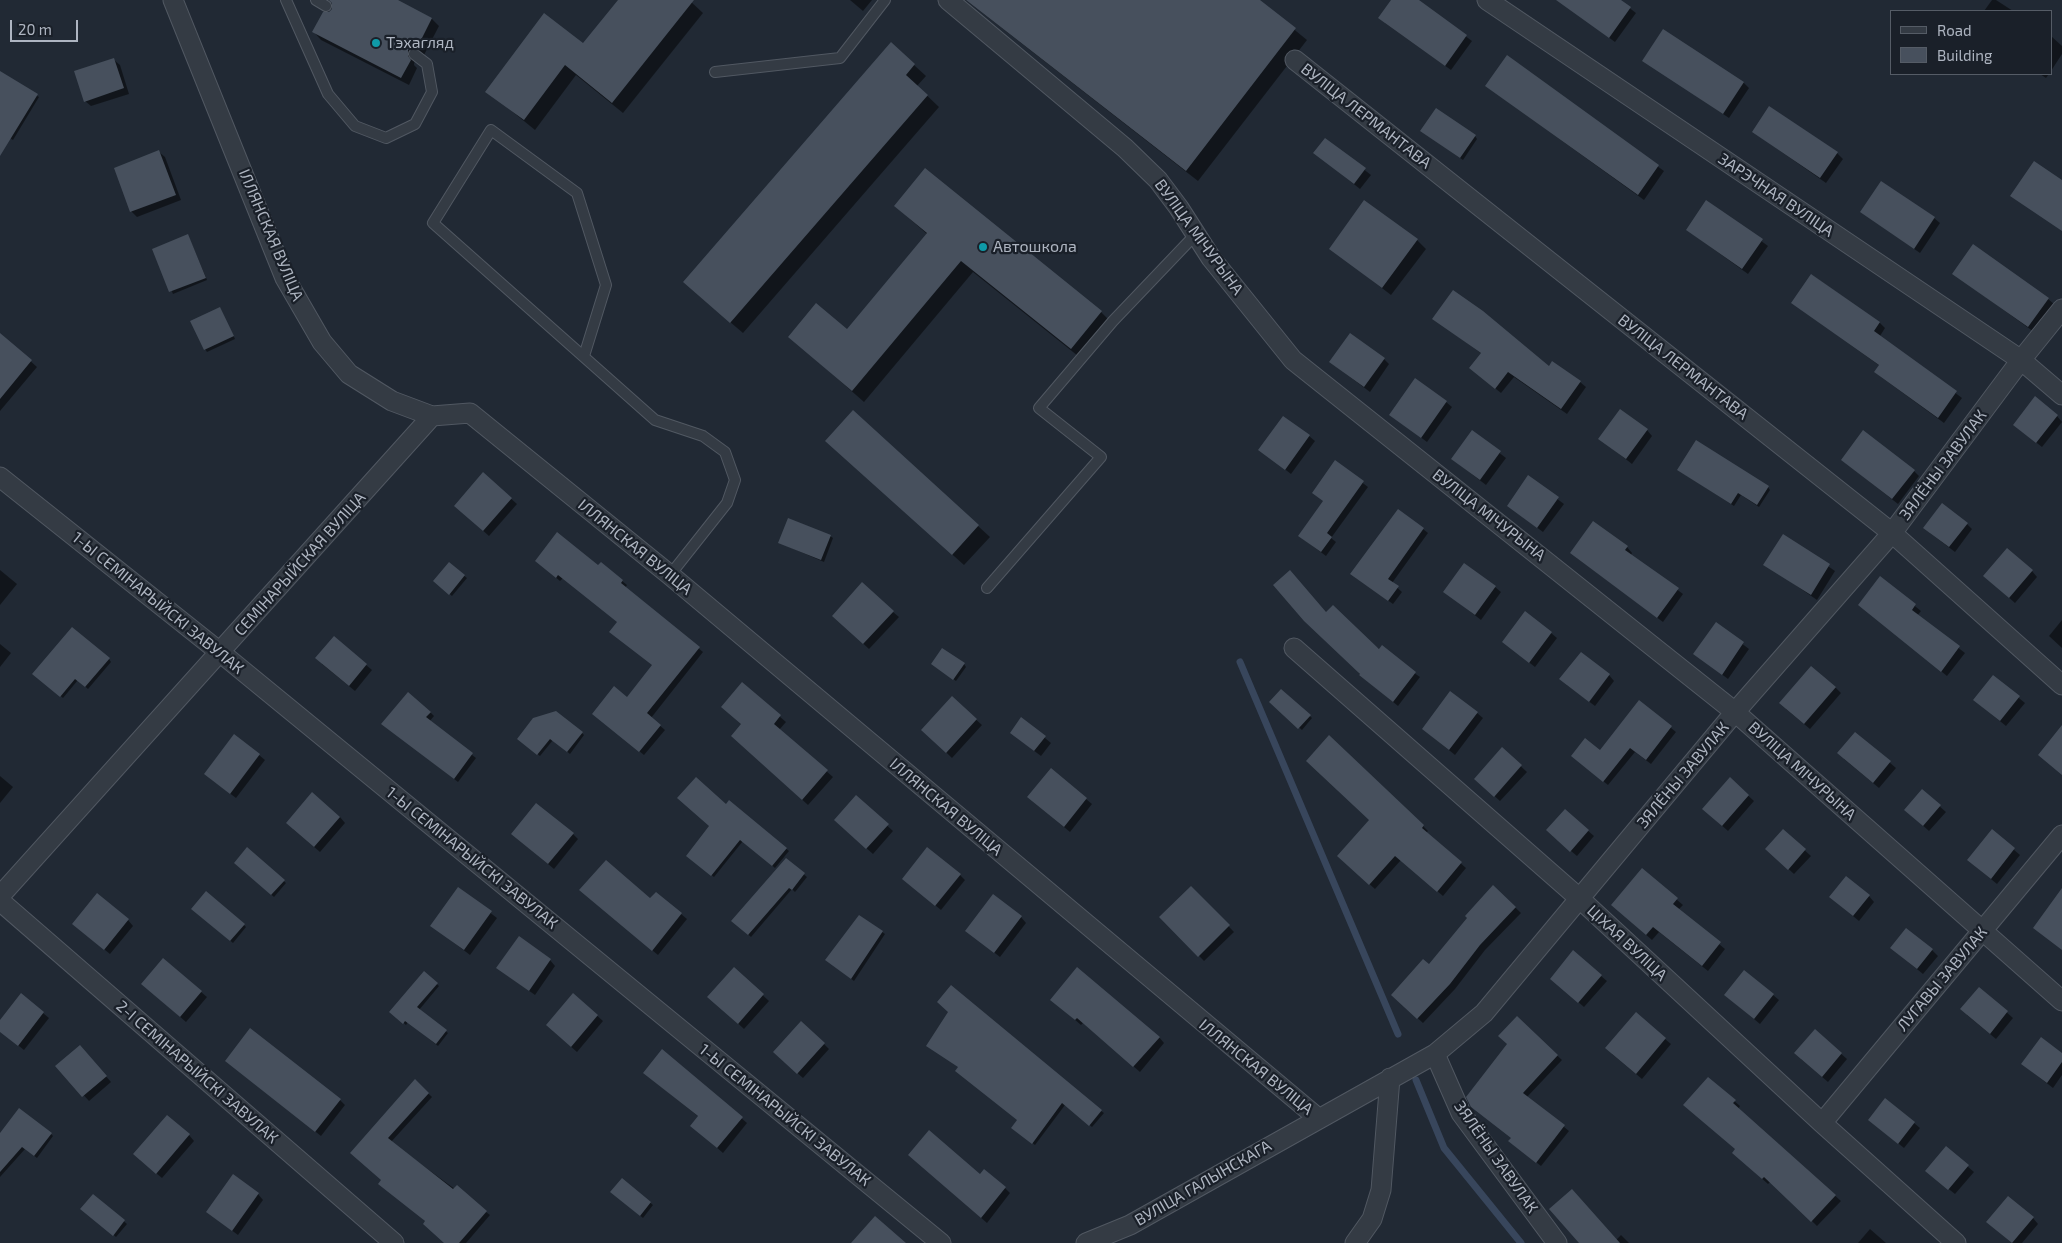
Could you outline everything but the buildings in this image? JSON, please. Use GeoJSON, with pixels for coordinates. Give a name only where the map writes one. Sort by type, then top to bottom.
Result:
{"type":"FeatureCollection","features":[{"type":"Feature","properties":{"kind":"street","name":"ІЛЛЯНСКАЯ ВУЛІЦА"},"geometry":{"type":"LineString","coordinates":[[173,0],[285,278],[322,342],[349,374],[392,402],[432,416],[470,413],[670,575],[1318,1118],[1434,1054]]}},
{"type":"Feature","properties":{"kind":"street","name":"ВУЛІЦА МІЧУРЫНА"},"geometry":{"type":"LineString","coordinates":[[948,0],[1132,154],[1158,180],[1211,258],[1293,360],[1735,712],[1981,932],[2062,1001]]}},
{"type":"Feature","properties":{"kind":"street","name":"ЗАРЭЧНАЯ ВУЛІЦА"},"geometry":{"type":"LineString","coordinates":[[1486,0],[2021,360],[2062,394]]}},
{"type":"Feature","properties":{"kind":"street","name":"ВУЛІЦА ЛЕРМАНТАВА"},"geometry":{"type":"LineString","coordinates":[[1295,60],[1892,533],[2062,686]]}},
{"type":"Feature","properties":{"kind":"street","name":"ЗЯЛЁНЫ ЗАВУЛАК"},"geometry":{"type":"LineString","coordinates":[[1557,1243],[1460,1113],[1434,1054],[1484,1013],[1735,712],[1892,533],[2021,360],[2062,309]]}},
{"type":"Feature","properties":{"kind":"street","name":"СЕМІНАРЫЙСКАЯ ВУЛІЦА"},"geometry":{"type":"LineString","coordinates":[[0,896],[221,653],[432,416]]}},
{"type":"Feature","properties":{"kind":"street","name":"1-Ы СЕМІНАРЫЙСКІ ЗАВУЛАК"},"geometry":{"type":"LineString","coordinates":[[0,477],[221,653],[941,1243]]}},
{"type":"Feature","properties":{"kind":"street","name":"ЦІХАЯ ВУЛІЦА"},"geometry":{"type":"LineString","coordinates":[[1294,648],[1578,898],[1822,1123],[1956,1243]]}},
{"type":"Feature","properties":{"kind":"street","name":"ЛУГАВЫ ЗАВУЛАК"},"geometry":{"type":"LineString","coordinates":[[1822,1123],[2062,835]]}},
{"type":"Feature","properties":{"kind":"street","name":"2-І СЕМІНАРЫЙСКІ ЗАВУЛАК"},"geometry":{"type":"LineString","coordinates":[[0,901],[394,1243]]}},
{"type":"Feature","properties":{"kind":"street"},"geometry":{"type":"LineString","coordinates":[[1355,1243],[1372,1219],[1380,1190],[1390,1078]]}},
{"type":"Feature","properties":{"kind":"street","name":"ВУЛІЦА ГАЛЫНСКАГА"},"geometry":{"type":"LineString","coordinates":[[1086,1243],[1130,1225],[1318,1118]]}},
{"type":"Feature","properties":{"kind":"lane"},"geometry":{"type":"LineString","coordinates":[[286,0],[328,94],[355,126],[386,138],[415,124],[432,92],[427,64],[414,54]]}},
{"type":"Feature","properties":{"kind":"lane"},"geometry":{"type":"LineString","coordinates":[[316,0],[326,6]]}},
{"type":"Feature","properties":{"kind":"lane"},"geometry":{"type":"LineString","coordinates":[[715,72],[840,58],[885,0]]}},
{"type":"Feature","properties":{"kind":"lane"},"geometry":{"type":"LineString","coordinates":[[584,356],[606,284],[577,193],[491,130],[433,222],[655,420],[703,436],[725,452],[735,480],[727,503],[670,575]]}},
{"type":"Feature","properties":{"kind":"lane"},"geometry":{"type":"LineString","coordinates":[[987,588],[1101,457],[1040,408],[1113,321],[1196,234]]}},
{"type":"Feature","properties":{"kind":"waterway"},"geometry":{"type":"LineString","coordinates":[[1240,662],[1398,1034]]}},
{"type":"Feature","properties":{"kind":"waterway"},"geometry":{"type":"LineString","coordinates":[[1416,1080],[1444,1148],[1521,1243]]}},
{"type":"Feature","properties":{"kind":"place","name":"Тэхагляд"},"geometry":{"type":"Point","coordinates":[376,43]}},
{"type":"Feature","properties":{"kind":"place","name":"Автошкола"},"geometry":{"type":"Point","coordinates":[983,247]}}]}
